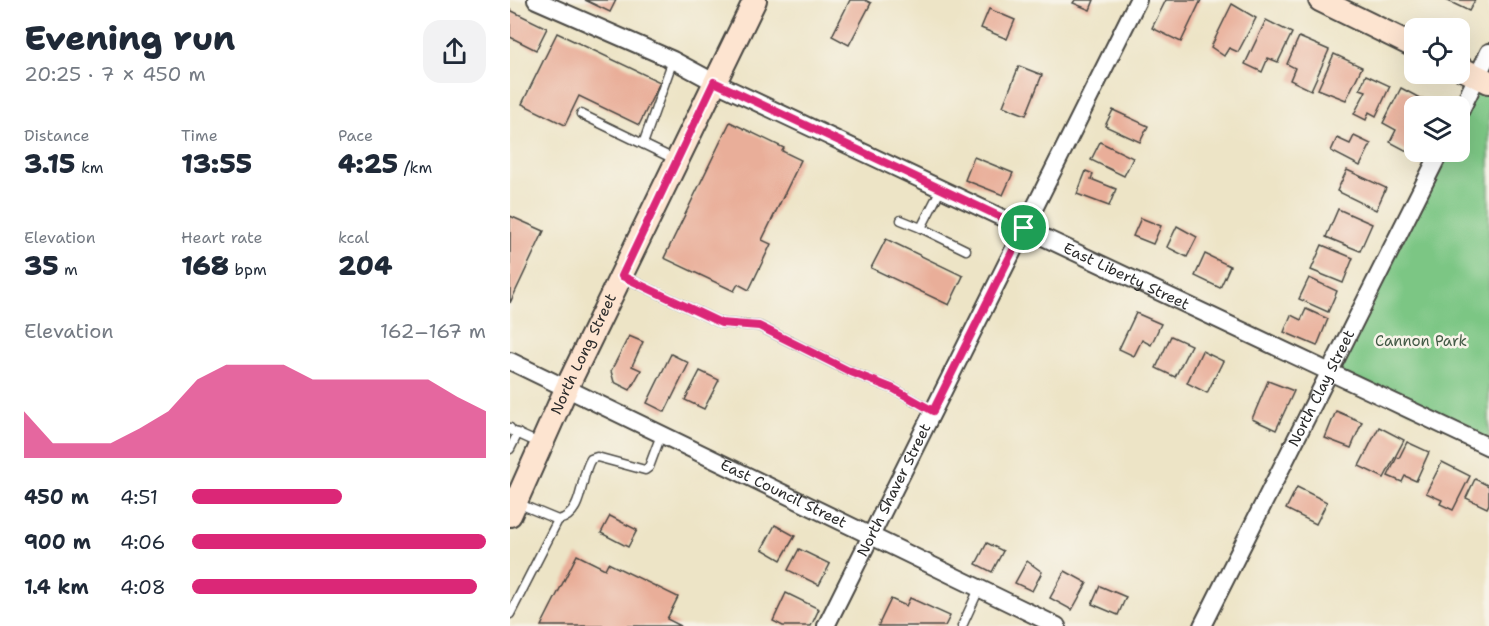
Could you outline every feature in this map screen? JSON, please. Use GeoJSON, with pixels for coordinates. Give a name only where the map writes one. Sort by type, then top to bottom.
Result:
{"type":"FeatureCollection","features":[{"type":"Feature","properties":{"kind":"street","name":"East Liberty Street"},"geometry":{"type":"LineString","coordinates":[[536,0],[673,60],[714,82],[1489,447]]}},
{"type":"Feature","properties":{"kind":"street","name":"North Long Street"},"geometry":{"type":"LineString","coordinates":[[513,504],[567,387],[755,0]]}},
{"type":"Feature","properties":{"kind":"street","name":"North Shaver Street"},"geometry":{"type":"LineString","coordinates":[[826,626],[1138,0]]}},
{"type":"Feature","properties":{"kind":"street"},"geometry":{"type":"LineString","coordinates":[[1320,0],[1404,41]]}},
{"type":"Feature","properties":{"kind":"street"},"geometry":{"type":"LineString","coordinates":[[1467,96],[1489,52]]}},
{"type":"Feature","properties":{"kind":"street","name":"North Clay Street"},"geometry":{"type":"LineString","coordinates":[[1202,626],[1435,162]]}},
{"type":"Feature","properties":{"kind":"street","name":"East Council Street"},"geometry":{"type":"LineString","coordinates":[[510,361],[1054,625]]}},
{"type":"Feature","properties":{"kind":"lane"},"geometry":{"type":"LineString","coordinates":[[643,144],[673,60]]}},
{"type":"Feature","properties":{"kind":"lane"},"geometry":{"type":"LineString","coordinates":[[581,114],[676,160]]}},
{"type":"Feature","properties":{"kind":"lane"},"geometry":{"type":"LineString","coordinates":[[921,228],[941,189]]}},
{"type":"Feature","properties":{"kind":"lane"},"geometry":{"type":"LineString","coordinates":[[902,220],[966,250]]}},
{"type":"Feature","properties":{"kind":"lane"},"geometry":{"type":"LineString","coordinates":[[622,276],[721,323],[759,326],[851,372],[894,389],[933,411]]}},
{"type":"Feature","properties":{"kind":"lane"},"geometry":{"type":"LineString","coordinates":[[510,449],[514,431],[541,444]]}},
{"type":"Feature","properties":{"kind":"lane"},"geometry":{"type":"LineString","coordinates":[[513,504],[558,520],[564,518],[578,502],[591,459],[597,457],[645,470],[649,467],[661,435]]}},
{"type":"Feature","properties":{"kind":"lane"},"geometry":{"type":"LineString","coordinates":[[510,614],[558,520]]}},
{"type":"Feature","properties":{"kind":"lane"},"geometry":{"type":"LineString","coordinates":[[962,626],[979,589]]}},
{"type":"Feature","properties":{"kind":"green space","name":"Cannon Park"},"geometry":{"type":"Polygon","coordinates":[[[1477,77],[1489,82],[1489,447],[1329,373],[1435,162],[1470,162],[1470,96],[1468,96],[1477,77]]]}},
{"type":"Feature","properties":{"kind":"building"},"geometry":{"type":"Polygon","coordinates":[[[585,0],[616,0],[610,12],[585,0]]]}},
{"type":"Feature","properties":{"kind":"building"},"geometry":{"type":"Polygon","coordinates":[[[850,0],[865,0],[871,3],[849,45],[832,36],[850,0]]]}},
{"type":"Feature","properties":{"kind":"building"},"geometry":{"type":"Polygon","coordinates":[[[1075,0],[1094,0],[1090,10],[1073,3],[1075,0]]]}},
{"type":"Feature","properties":{"kind":"building"},"geometry":{"type":"Polygon","coordinates":[[[1166,0],[1201,0],[1181,42],[1152,28],[1166,0]]]}},
{"type":"Feature","properties":{"kind":"building"},"geometry":{"type":"Polygon","coordinates":[[[1446,0],[1475,0],[1469,11],[1446,0]]]}},
{"type":"Feature","properties":{"kind":"building"},"geometry":{"type":"Polygon","coordinates":[[[1232,4],[1256,18],[1238,52],[1229,48],[1224,56],[1211,47],[1232,4]]]}},
{"type":"Feature","properties":{"kind":"building"},"geometry":{"type":"Polygon","coordinates":[[[989,9],[1015,20],[1007,39],[981,28],[989,9]]]}},
{"type":"Feature","properties":{"kind":"building"},"geometry":{"type":"Polygon","coordinates":[[[510,10],[547,28],[536,50],[510,37],[510,10]]]}},
{"type":"Feature","properties":{"kind":"building"},"geometry":{"type":"Polygon","coordinates":[[[1266,20],[1292,33],[1278,62],[1268,58],[1262,72],[1245,64],[1266,20]]]}},
{"type":"Feature","properties":{"kind":"building"},"geometry":{"type":"Polygon","coordinates":[[[557,33],[660,82],[639,125],[579,96],[565,125],[522,104],[557,33]]]}},
{"type":"Feature","properties":{"kind":"building"},"geometry":{"type":"Polygon","coordinates":[[[1299,37],[1329,50],[1311,90],[1290,80],[1295,68],[1287,64],[1299,37]]]}},
{"type":"Feature","properties":{"kind":"building"},"geometry":{"type":"Polygon","coordinates":[[[1334,54],[1362,67],[1346,100],[1318,89],[1334,54]]]}},
{"type":"Feature","properties":{"kind":"building"},"geometry":{"type":"Polygon","coordinates":[[[1019,66],[1042,75],[1026,115],[1003,106],[1019,66]]]}},
{"type":"Feature","properties":{"kind":"building"},"geometry":{"type":"Polygon","coordinates":[[[1366,75],[1390,86],[1376,116],[1369,112],[1366,120],[1354,114],[1366,91],[1360,89],[1366,75]]]}},
{"type":"Feature","properties":{"kind":"building"},"geometry":{"type":"Polygon","coordinates":[[[1401,88],[1416,96],[1404,96],[1404,149],[1390,142],[1396,130],[1383,123],[1401,88]]]}},
{"type":"Feature","properties":{"kind":"building"},"geometry":{"type":"Polygon","coordinates":[[[1113,110],[1148,126],[1140,142],[1105,126],[1113,110]]]}},
{"type":"Feature","properties":{"kind":"building"},"geometry":{"type":"Polygon","coordinates":[[[730,122],[784,148],[782,151],[801,160],[762,240],[771,244],[749,290],[738,284],[734,291],[664,258],[730,122]]]}},
{"type":"Feature","properties":{"kind":"building"},"geometry":{"type":"Polygon","coordinates":[[[1354,136],[1371,144],[1360,166],[1331,151],[1337,138],[1350,144],[1354,136]]]}},
{"type":"Feature","properties":{"kind":"building"},"geometry":{"type":"Polygon","coordinates":[[[1100,142],[1133,158],[1124,176],[1091,160],[1100,142]]]}},
{"type":"Feature","properties":{"kind":"building"},"geometry":{"type":"Polygon","coordinates":[[[974,157],[1013,173],[1003,195],[965,180],[974,157]]]}},
{"type":"Feature","properties":{"kind":"building"},"geometry":{"type":"Polygon","coordinates":[[[1347,170],[1386,188],[1376,210],[1337,191],[1347,170]]]}},
{"type":"Feature","properties":{"kind":"building"},"geometry":{"type":"Polygon","coordinates":[[[1086,171],[1093,174],[1091,179],[1116,189],[1109,206],[1077,194],[1086,171]]]}},
{"type":"Feature","properties":{"kind":"building"},"geometry":{"type":"Polygon","coordinates":[[[1338,209],[1372,224],[1360,251],[1326,237],[1338,209]]]}},
{"type":"Feature","properties":{"kind":"building"},"geometry":{"type":"Polygon","coordinates":[[[510,216],[544,231],[510,303],[510,216]]]}},
{"type":"Feature","properties":{"kind":"building"},"geometry":{"type":"Polygon","coordinates":[[[1141,218],[1161,226],[1153,244],[1133,236],[1141,218]]]}},
{"type":"Feature","properties":{"kind":"building"},"geometry":{"type":"Polygon","coordinates":[[[1177,226],[1197,237],[1187,257],[1167,247],[1177,226]]]}},
{"type":"Feature","properties":{"kind":"building"},"geometry":{"type":"Polygon","coordinates":[[[886,239],[963,276],[949,305],[871,268],[886,239]]]}},
{"type":"Feature","properties":{"kind":"building"},"geometry":{"type":"Polygon","coordinates":[[[1322,245],[1353,258],[1343,283],[1311,270],[1322,245]]]}},
{"type":"Feature","properties":{"kind":"building"},"geometry":{"type":"Polygon","coordinates":[[[1205,254],[1230,266],[1220,288],[1195,276],[1205,254]]]}},
{"type":"Feature","properties":{"kind":"building"},"geometry":{"type":"Polygon","coordinates":[[[1309,278],[1337,291],[1328,312],[1299,299],[1309,278]]]}},
{"type":"Feature","properties":{"kind":"building"},"geometry":{"type":"Polygon","coordinates":[[[1306,309],[1328,319],[1317,346],[1284,332],[1291,315],[1301,320],[1306,309]]]}},
{"type":"Feature","properties":{"kind":"building"},"geometry":{"type":"Polygon","coordinates":[[[1136,313],[1161,324],[1151,345],[1142,340],[1134,356],[1119,349],[1136,313]]]}},
{"type":"Feature","properties":{"kind":"building"},"geometry":{"type":"Polygon","coordinates":[[[629,336],[643,342],[632,366],[641,370],[630,390],[614,382],[611,371],[629,336]]]}},
{"type":"Feature","properties":{"kind":"building"},"geometry":{"type":"Polygon","coordinates":[[[1171,336],[1191,345],[1175,377],[1156,368],[1171,336]]]}},
{"type":"Feature","properties":{"kind":"building"},"geometry":{"type":"Polygon","coordinates":[[[1202,351],[1223,361],[1207,393],[1187,383],[1202,351]]]}},
{"type":"Feature","properties":{"kind":"building"},"geometry":{"type":"Polygon","coordinates":[[[671,354],[689,363],[665,412],[647,403],[671,354]]]}},
{"type":"Feature","properties":{"kind":"building"},"geometry":{"type":"Polygon","coordinates":[[[700,371],[719,380],[704,409],[685,400],[700,371]]]}},
{"type":"Feature","properties":{"kind":"building"},"geometry":{"type":"Polygon","coordinates":[[[1268,381],[1294,391],[1276,430],[1252,419],[1268,381]]]}},
{"type":"Feature","properties":{"kind":"building"},"geometry":{"type":"Polygon","coordinates":[[[1336,411],[1362,422],[1351,448],[1325,438],[1336,411]]]}},
{"type":"Feature","properties":{"kind":"building"},"geometry":{"type":"Polygon","coordinates":[[[1379,427],[1404,440],[1384,478],[1359,466],[1379,427]]]}},
{"type":"Feature","properties":{"kind":"building"},"geometry":{"type":"Polygon","coordinates":[[[1407,442],[1429,452],[1416,481],[1405,476],[1402,482],[1388,476],[1407,442]]]}},
{"type":"Feature","properties":{"kind":"building"},"geometry":{"type":"Polygon","coordinates":[[[1442,462],[1470,476],[1453,510],[1440,504],[1442,500],[1426,493],[1442,462]]]}},
{"type":"Feature","properties":{"kind":"building"},"geometry":{"type":"Polygon","coordinates":[[[1475,479],[1489,486],[1487,508],[1466,498],[1475,479]]]}},
{"type":"Feature","properties":{"kind":"building"},"geometry":{"type":"Polygon","coordinates":[[[1297,487],[1327,502],[1316,524],[1286,509],[1297,487]]]}},
{"type":"Feature","properties":{"kind":"building"},"geometry":{"type":"Polygon","coordinates":[[[610,516],[637,530],[628,547],[601,533],[610,516]]]}},
{"type":"Feature","properties":{"kind":"building"},"geometry":{"type":"Polygon","coordinates":[[[775,525],[795,536],[781,560],[762,549],[775,525]]]}},
{"type":"Feature","properties":{"kind":"building"},"geometry":{"type":"Polygon","coordinates":[[[987,543],[1003,551],[992,572],[976,564],[987,543]]]}},
{"type":"Feature","properties":{"kind":"building"},"geometry":{"type":"Polygon","coordinates":[[[799,549],[830,564],[819,585],[788,570],[799,549]]]}},
{"type":"Feature","properties":{"kind":"building"},"geometry":{"type":"Polygon","coordinates":[[[577,555],[605,569],[608,563],[678,597],[667,619],[681,626],[541,626],[577,555]]]}},
{"type":"Feature","properties":{"kind":"building"},"geometry":{"type":"Polygon","coordinates":[[[1027,561],[1042,572],[1032,591],[1015,583],[1027,561]]]}},
{"type":"Feature","properties":{"kind":"building"},"geometry":{"type":"Polygon","coordinates":[[[1065,571],[1087,583],[1072,610],[1050,598],[1065,571]]]}},
{"type":"Feature","properties":{"kind":"building"},"geometry":{"type":"Polygon","coordinates":[[[1100,586],[1126,597],[1118,615],[1092,604],[1100,586]]]}},
{"type":"Feature","properties":{"kind":"building"},"geometry":{"type":"Polygon","coordinates":[[[786,593],[819,609],[811,626],[783,626],[773,621],[786,593]]]}},
{"type":"Feature","properties":{"kind":"building"},"geometry":{"type":"Polygon","coordinates":[[[910,598],[950,616],[945,626],[878,626],[891,599],[906,606],[910,598]]]}},
{"type":"Feature","properties":{"kind":"route"},"geometry":{"type":"LineString","coordinates":[[714,82],[1024,228],[933,411],[894,389],[851,372],[759,326],[721,323],[622,276],[714,82]]}}]}
